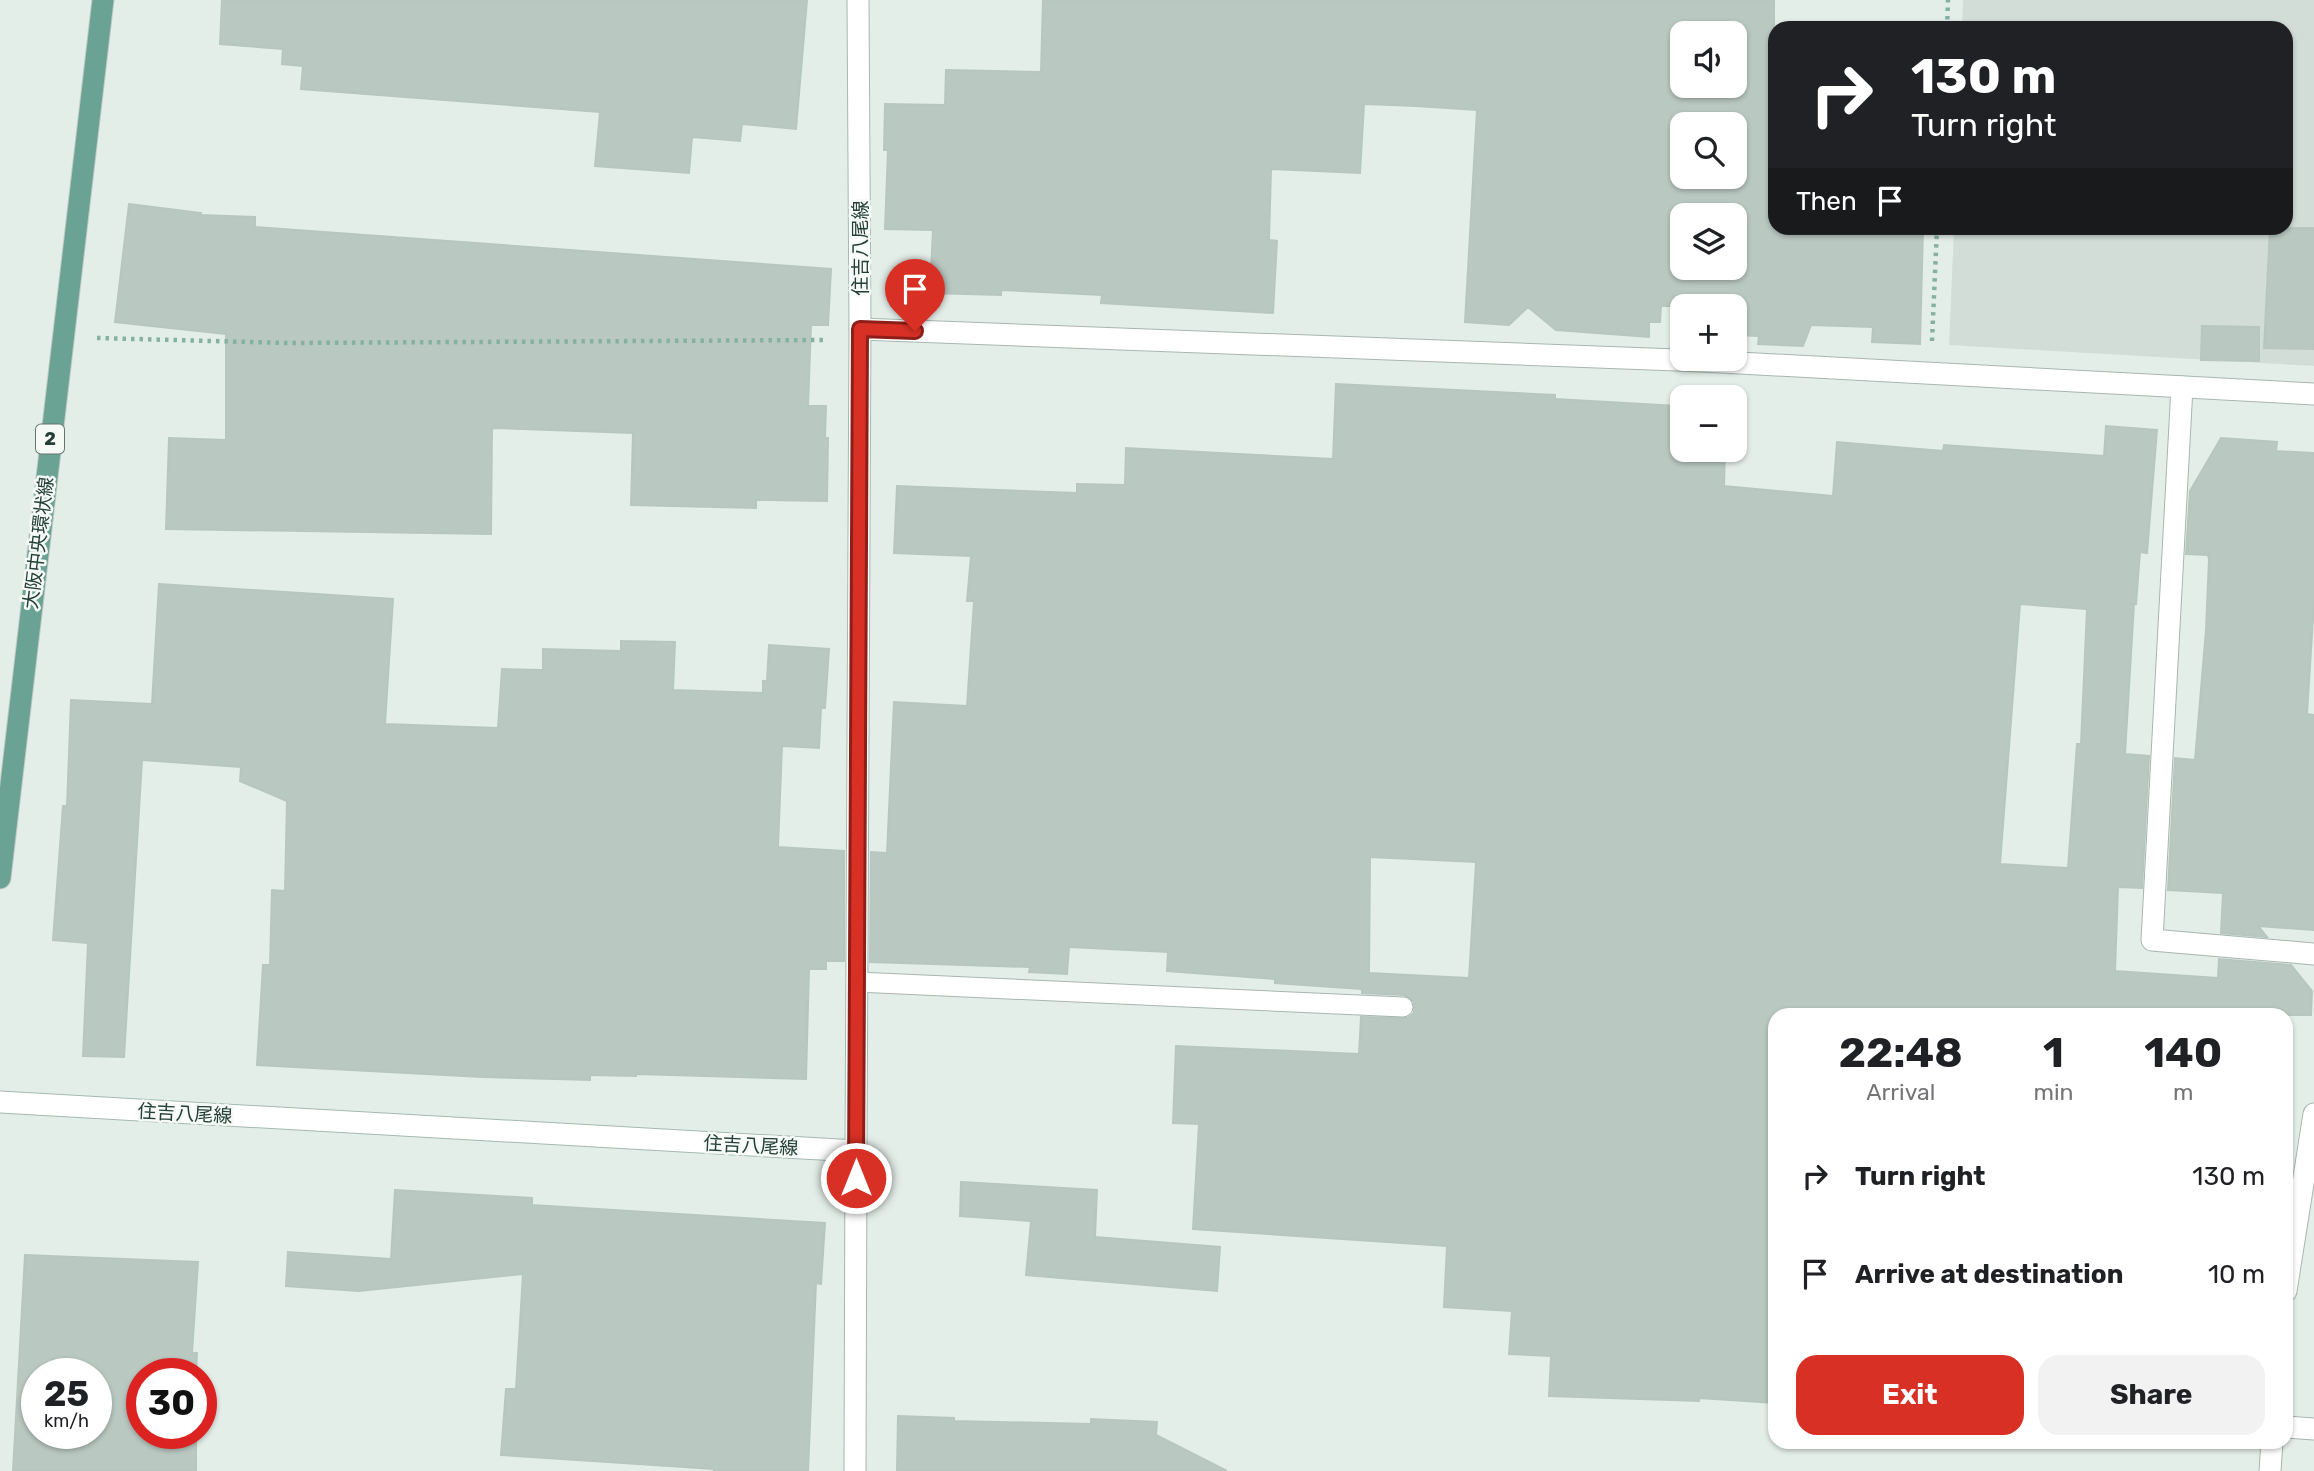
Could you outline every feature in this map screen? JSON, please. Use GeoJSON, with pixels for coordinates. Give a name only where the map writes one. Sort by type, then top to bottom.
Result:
{"type":"FeatureCollection","features":[{"type":"Feature","properties":{"kind":"main road","name":"大阪中央環状線"},"geometry":{"type":"LineString","coordinates":[[0,878],[103,0]]}},
{"type":"Feature","properties":{"kind":"street","name":"住吉八尾線"},"geometry":{"type":"LineString","coordinates":[[0,1102],[856,1151],[860,329],[858,0]]}},
{"type":"Feature","properties":{"kind":"street"},"geometry":{"type":"LineString","coordinates":[[860,329],[1703,361],[2314,394]]}},
{"type":"Feature","properties":{"kind":"street"},"geometry":{"type":"LineString","coordinates":[[2182,387],[2152,940],[2314,954]]}},
{"type":"Feature","properties":{"kind":"street"},"geometry":{"type":"LineString","coordinates":[[2293,1247],[2314,1114]]}},
{"type":"Feature","properties":{"kind":"street"},"geometry":{"type":"LineString","coordinates":[[855,1471],[856,1151]]}},
{"type":"Feature","properties":{"kind":"street"},"geometry":{"type":"LineString","coordinates":[[2293,1428],[2314,1429]]}},
{"type":"Feature","properties":{"kind":"street"},"geometry":{"type":"LineString","coordinates":[[2270,1471],[2272,1449]]}},
{"type":"Feature","properties":{"kind":"lane"},"geometry":{"type":"LineString","coordinates":[[857,982],[1403,1007]]}},
{"type":"Feature","properties":{"kind":"path"},"geometry":{"type":"LineString","coordinates":[[1947,21],[1948,0]]}},
{"type":"Feature","properties":{"kind":"path"},"geometry":{"type":"LineString","coordinates":[[1931,374],[1937,235]]}},
{"type":"Feature","properties":{"kind":"path"},"geometry":{"type":"LineString","coordinates":[[62,332],[100,338],[315,343],[834,340],[860,329]]}},
{"type":"Feature","properties":{"kind":"shaded area"},"geometry":{"type":"Polygon","coordinates":[[[1963,0],[2314,0],[2314,366],[1949,345],[1954,235],[2293,235],[2293,21],[1962,21],[1963,0]]]}},
{"type":"Feature","properties":{"kind":"building"},"geometry":{"type":"Polygon","coordinates":[[[222,0],[807,0],[796,129],[742,124],[740,141],[692,137],[689,173],[595,166],[600,112],[301,89],[303,66],[282,64],[283,49],[220,44],[222,0]]]}},
{"type":"Feature","properties":{"kind":"building"},"geometry":{"type":"Polygon","coordinates":[[[1043,0],[1774,0],[1774,21],[1768,21],[1768,235],[1923,235],[1920,344],[1872,342],[1873,327],[1811,325],[1803,346],[1758,344],[1759,336],[1747,336],[1747,294],[1670,294],[1670,306],[1661,306],[1660,322],[1649,322],[1649,337],[1556,330],[1528,307],[1509,325],[1465,322],[1477,110],[1416,106],[1364,104],[1360,173],[1271,169],[1269,240],[1277,241],[1273,313],[1101,303],[1102,295],[1001,290],[1001,295],[930,293],[933,230],[885,229],[888,150],[884,150],[885,104],[945,105],[946,70],[1041,72],[1043,0]]]}},
{"type":"Feature","properties":{"kind":"building"},"geometry":{"type":"Polygon","coordinates":[[[129,204],[201,213],[200,215],[255,217],[255,227],[831,269],[828,325],[811,325],[808,406],[826,406],[827,501],[756,500],[756,508],[631,505],[633,433],[495,428],[492,429],[491,534],[166,529],[169,438],[226,440],[226,334],[115,322],[129,204]]]}},
{"type":"Feature","properties":{"kind":"building"},"geometry":{"type":"Polygon","coordinates":[[[2293,228],[2314,228],[2314,349],[2264,348],[2270,235],[2293,235],[2293,228]]]}},
{"type":"Feature","properties":{"kind":"building"},"geometry":{"type":"Polygon","coordinates":[[[2202,326],[2259,327],[2259,361],[2201,360],[2202,326]]]}},
{"type":"Feature","properties":{"kind":"building"},"geometry":{"type":"Polygon","coordinates":[[[1336,384],[1555,395],[1555,399],[1670,406],[1670,462],[1725,462],[1724,486],[1833,496],[1837,442],[1943,451],[1944,445],[2104,456],[2106,426],[2157,430],[2147,553],[2140,552],[2134,604],[2125,754],[2149,756],[2142,888],[2118,887],[2115,971],[2218,978],[2219,959],[2291,965],[2312,991],[2311,1015],[2293,1015],[2293,1008],[1768,1008],[1768,1403],[1699,1398],[1699,1401],[1549,1396],[1551,1356],[1509,1354],[1512,1311],[1444,1307],[1447,1246],[1193,1229],[1199,1124],[1173,1123],[1176,1046],[1359,1054],[1361,1017],[1408,1018],[1414,1013],[1414,1002],[1404,995],[1275,983],[1275,979],[1167,971],[1168,952],[1069,947],[1067,974],[1029,972],[1030,967],[870,962],[871,852],[887,853],[894,702],[967,706],[974,601],[967,601],[971,556],[894,553],[897,486],[1077,493],[1077,484],[1125,485],[1126,448],[1333,459],[1336,384]],[[2020,604],[2000,864],[2068,868],[2077,744],[2081,744],[2087,609],[2020,604]],[[1370,857],[1369,973],[1469,978],[1476,862],[1370,857]]]}},
{"type":"Feature","properties":{"kind":"building"},"geometry":{"type":"Polygon","coordinates":[[[2221,438],[2277,442],[2276,451],[2314,453],[2314,602],[2307,714],[2314,715],[2314,930],[2258,926],[2267,937],[2221,933],[2223,893],[2168,890],[2175,758],[2195,760],[2206,630],[2208,555],[2186,554],[2190,491],[2221,438]]]}},
{"type":"Feature","properties":{"kind":"building"},"geometry":{"type":"Polygon","coordinates":[[[159,584],[393,599],[385,724],[498,728],[502,669],[543,670],[543,649],[621,651],[621,641],[675,642],[673,690],[763,693],[763,681],[767,681],[769,645],[829,649],[819,748],[782,746],[778,847],[844,851],[844,961],[826,961],[826,969],[809,969],[806,1079],[636,1074],[590,1075],[590,1080],[257,1065],[263,965],[270,965],[272,890],[285,891],[287,801],[240,781],[241,767],[142,760],[124,1057],[83,1056],[88,943],[53,940],[63,806],[67,806],[71,700],[152,704],[159,584]]]}},
{"type":"Feature","properties":{"kind":"building"},"geometry":{"type":"Polygon","coordinates":[[[961,1182],[1097,1190],[1095,1237],[1220,1247],[1217,1291],[1026,1275],[1031,1221],[960,1216],[961,1182]]]}},
{"type":"Feature","properties":{"kind":"building"},"geometry":{"type":"Polygon","coordinates":[[[395,1190],[532,1198],[532,1205],[825,1223],[821,1284],[816,1283],[808,1471],[714,1471],[501,1455],[506,1389],[516,1389],[523,1274],[359,1291],[286,1286],[288,1252],[391,1259],[395,1190]]]}},
{"type":"Feature","properties":{"kind":"building"},"geometry":{"type":"Polygon","coordinates":[[[25,1255],[198,1262],[192,1353],[197,1353],[197,1358],[126,1358],[126,1449],[196,1449],[196,1471],[13,1471],[25,1255]]]}},
{"type":"Feature","properties":{"kind":"building"},"geometry":{"type":"Polygon","coordinates":[[[898,1416],[954,1418],[954,1421],[1091,1424],[1091,1419],[1157,1422],[1156,1435],[1227,1471],[897,1471],[898,1416]]]}},
{"type":"Feature","properties":{"kind":"route"},"geometry":{"type":"LineString","coordinates":[[856,1178],[860,329],[915,331]]}}]}
